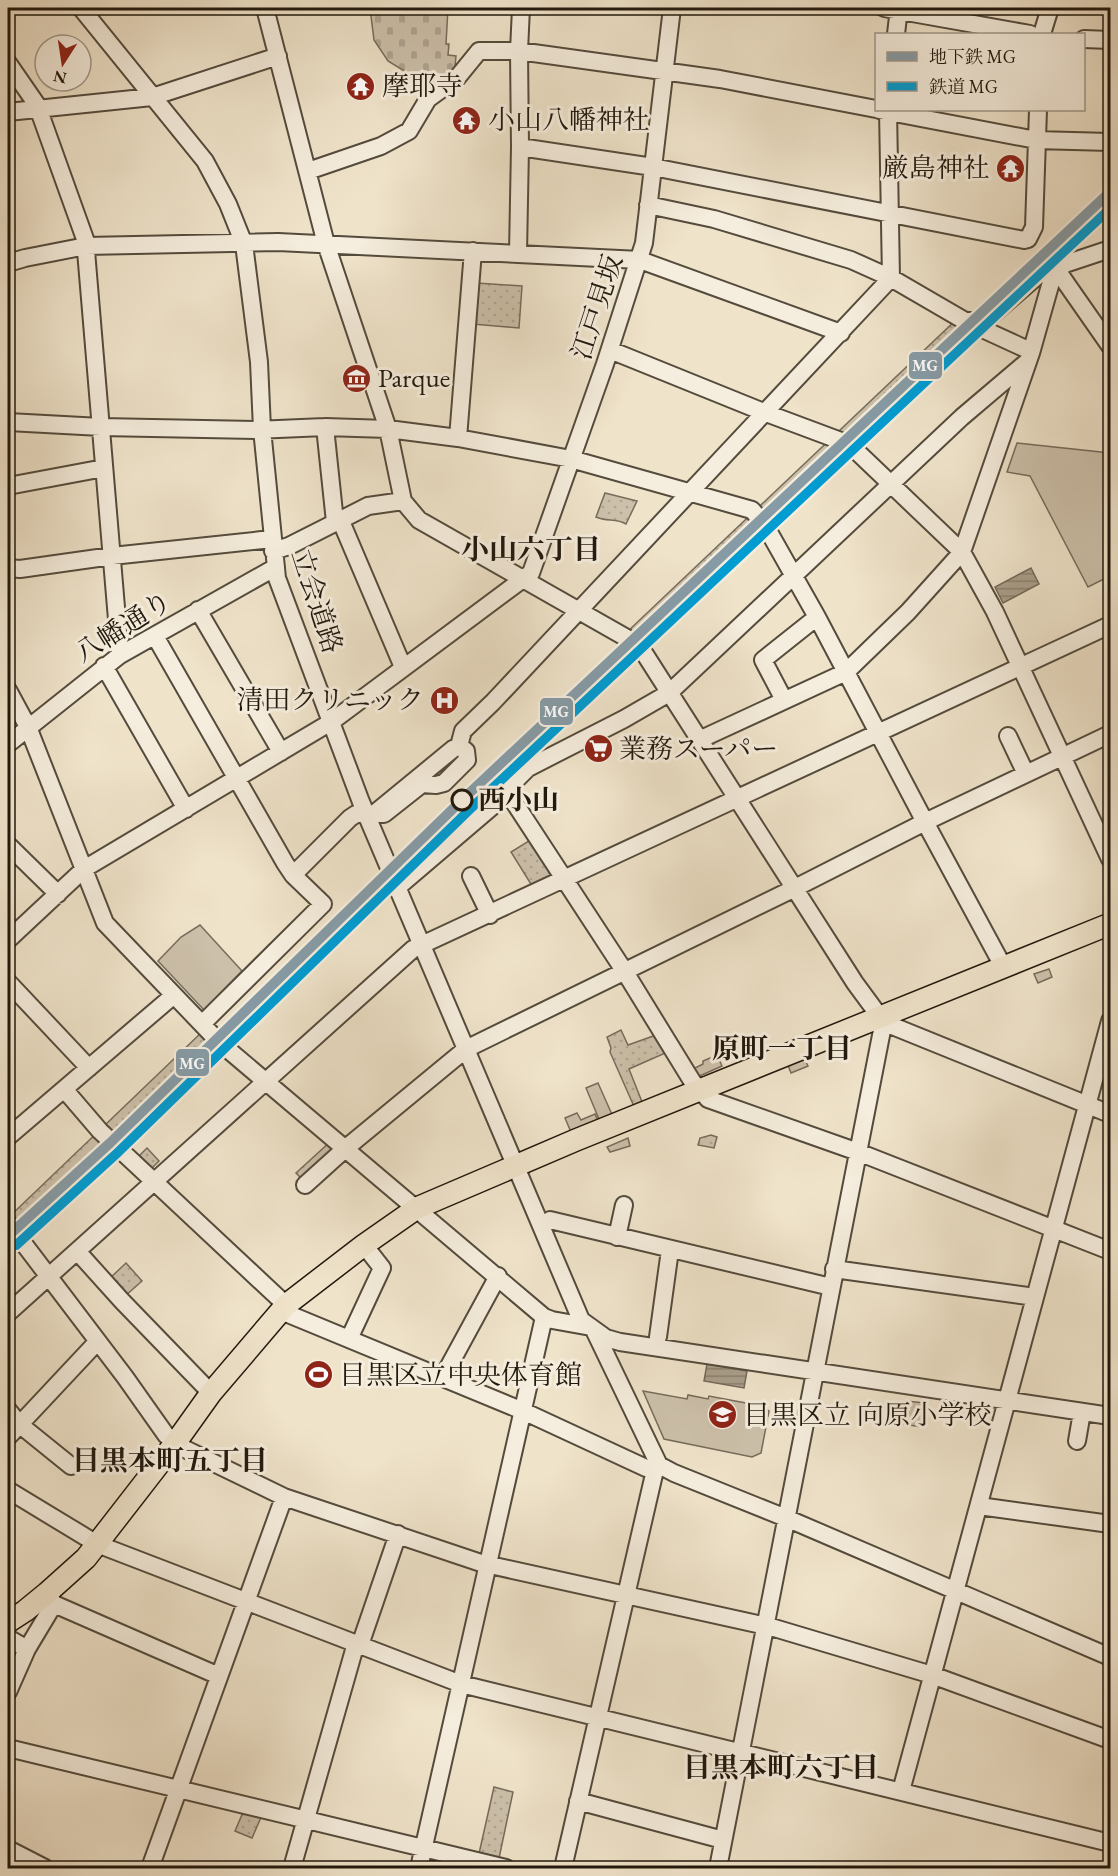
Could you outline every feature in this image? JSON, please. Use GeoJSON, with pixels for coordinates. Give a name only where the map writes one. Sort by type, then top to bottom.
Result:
{"type":"FeatureCollection","features":[{"type":"Feature","properties":{"kind":"main road"},"geometry":{"type":"LineString","coordinates":[[8,1622],[51,1599],[98,1544],[211,1393],[283,1308],[364,1245],[417,1209],[516,1165],[882,1019],[1110,924]]}},
{"type":"Feature","properties":{"kind":"street","name":"立会道路"},"geometry":{"type":"LineString","coordinates":[[81,8],[205,161],[228,204],[244,244],[259,362],[262,429],[277,578],[345,761],[370,815],[466,1049],[581,1320],[593,1328]]}},
{"type":"Feature","properties":{"kind":"street"},"geometry":{"type":"LineString","coordinates":[[265,8],[326,244],[388,429],[403,501],[419,520],[639,645],[793,889],[855,983],[882,1019],[890,1025],[1110,1114]]}},
{"type":"Feature","properties":{"kind":"street"},"geometry":{"type":"LineString","coordinates":[[518,253],[521,8]]}},
{"type":"Feature","properties":{"kind":"street","name":"江戸見坂"},"geometry":{"type":"LineString","coordinates":[[524,579],[531,573],[640,260],[644,243],[672,8]]}},
{"type":"Feature","properties":{"kind":"street"},"geometry":{"type":"LineString","coordinates":[[896,33],[894,8],[1025,33]]}},
{"type":"Feature","properties":{"kind":"street"},"geometry":{"type":"LineString","coordinates":[[1042,33],[1050,8]]}},
{"type":"Feature","properties":{"kind":"street"},"geometry":{"type":"LineString","coordinates":[[1085,39],[1110,40]]}},
{"type":"Feature","properties":{"kind":"street"},"geometry":{"type":"LineString","coordinates":[[308,171],[381,146],[409,131],[428,99],[457,78],[479,51],[519,51],[720,79],[875,108]]}},
{"type":"Feature","properties":{"kind":"street"},"geometry":{"type":"LineString","coordinates":[[8,112],[152,97],[278,56]]}},
{"type":"Feature","properties":{"kind":"street"},"geometry":{"type":"LineString","coordinates":[[8,63],[38,110],[86,246],[120,655]]}},
{"type":"Feature","properties":{"kind":"street"},"geometry":{"type":"LineString","coordinates":[[293,875],[350,818],[356,814],[370,815],[459,746],[463,731],[766,413],[891,278],[891,214],[883,111]]}},
{"type":"Feature","properties":{"kind":"street"},"geometry":{"type":"LineString","coordinates":[[888,111],[1036,140],[1110,142]]}},
{"type":"Feature","properties":{"kind":"street"},"geometry":{"type":"LineString","coordinates":[[520,147],[652,167],[1024,240],[1028,239],[1034,227],[1038,111]]}},
{"type":"Feature","properties":{"kind":"street"},"geometry":{"type":"LineString","coordinates":[[648,205],[714,219],[851,260],[891,278],[965,321],[979,321],[991,316],[1043,271],[1057,270]]}},
{"type":"Feature","properties":{"kind":"street"},"geometry":{"type":"LineString","coordinates":[[8,263],[86,246],[244,244],[326,244],[640,260],[841,333]]}},
{"type":"Feature","properties":{"kind":"street"},"geometry":{"type":"LineString","coordinates":[[699,740],[846,672],[908,612],[963,552],[1029,357],[1051,282],[1057,270],[1065,264],[1110,249]]}},
{"type":"Feature","properties":{"kind":"street"},"geometry":{"type":"LineString","coordinates":[[458,438],[473,251]]}},
{"type":"Feature","properties":{"kind":"street"},"geometry":{"type":"LineString","coordinates":[[1057,270],[1110,346]]}},
{"type":"Feature","properties":{"kind":"street"},"geometry":{"type":"LineString","coordinates":[[978,327],[1026,349],[1029,357]]}},
{"type":"Feature","properties":{"kind":"street"},"geometry":{"type":"LineString","coordinates":[[610,350],[849,444],[963,552],[995,612],[1110,859]]}},
{"type":"Feature","properties":{"kind":"street"},"geometry":{"type":"LineString","coordinates":[[398,887],[508,793],[511,785],[528,768],[624,719],[669,693],[962,417],[1029,357]]}},
{"type":"Feature","properties":{"kind":"street"},"geometry":{"type":"LineString","coordinates":[[8,422],[101,427],[388,429],[458,438],[571,459],[752,510],[765,525],[817,617],[1004,968]]}},
{"type":"Feature","properties":{"kind":"street"},"geometry":{"type":"LineString","coordinates":[[325,427],[337,520],[403,667]]}},
{"type":"Feature","properties":{"kind":"street"},"geometry":{"type":"LineString","coordinates":[[8,486],[104,468]]}},
{"type":"Feature","properties":{"kind":"street"},"geometry":{"type":"LineString","coordinates":[[8,568],[20,569],[112,556],[274,553],[368,506],[403,501]]}},
{"type":"Feature","properties":{"kind":"street","name":"八幡通り"},"geometry":{"type":"LineString","coordinates":[[8,744],[104,666],[198,610],[274,553]]}},
{"type":"Feature","properties":{"kind":"street"},"geometry":{"type":"LineString","coordinates":[[8,940],[84,869],[331,722],[524,579]]}},
{"type":"Feature","properties":{"kind":"street"},"geometry":{"type":"LineString","coordinates":[[198,610],[281,752]]}},
{"type":"Feature","properties":{"kind":"street"},"geometry":{"type":"LineString","coordinates":[[784,700],[763,660],[817,617]]}},
{"type":"Feature","properties":{"kind":"street"},"geometry":{"type":"LineString","coordinates":[[8,1313],[407,953],[1110,627]]}},
{"type":"Feature","properties":{"kind":"street"},"geometry":{"type":"LineString","coordinates":[[155,636],[293,875],[322,904],[202,1024]]}},
{"type":"Feature","properties":{"kind":"street"},"geometry":{"type":"LineString","coordinates":[[104,666],[186,808]]}},
{"type":"Feature","properties":{"kind":"street"},"geometry":{"type":"LineString","coordinates":[[8,690],[28,727],[105,923],[219,1042],[544,1317],[593,1328],[658,1337],[815,1366],[1008,1396],[1110,1407]]}},
{"type":"Feature","properties":{"kind":"street"},"geometry":{"type":"LineString","coordinates":[[305,1185],[346,1148],[466,1049],[925,822],[1110,734]]}},
{"type":"Feature","properties":{"kind":"street"},"geometry":{"type":"LineString","coordinates":[[1008,736],[1026,774]]}},
{"type":"Feature","properties":{"kind":"street"},"geometry":{"type":"LineString","coordinates":[[508,793],[625,972],[699,1091],[708,1100],[858,1152],[1110,1251]]}},
{"type":"Feature","properties":{"kind":"street"},"geometry":{"type":"LineString","coordinates":[[8,845],[57,894]]}},
{"type":"Feature","properties":{"kind":"street"},"geometry":{"type":"LineString","coordinates":[[471,876],[489,915]]}},
{"type":"Feature","properties":{"kind":"street"},"geometry":{"type":"LineString","coordinates":[[8,982],[89,1068]]}},
{"type":"Feature","properties":{"kind":"street"},"geometry":{"type":"LineString","coordinates":[[8,1137],[174,995]]}},
{"type":"Feature","properties":{"kind":"street"},"geometry":{"type":"LineString","coordinates":[[718,1869],[882,1019]]}},
{"type":"Feature","properties":{"kind":"street"},"geometry":{"type":"LineString","coordinates":[[901,1791],[1110,1021]]}},
{"type":"Feature","properties":{"kind":"street"},"geometry":{"type":"LineString","coordinates":[[63,1089],[100,1131],[236,1258],[283,1308],[349,1339],[523,1411],[646,1468],[657,1467],[675,1473],[786,1518],[1110,1657]]}},
{"type":"Feature","properties":{"kind":"street"},"geometry":{"type":"LineString","coordinates":[[516,1165],[528,1173],[550,1220],[593,1328],[622,1385],[657,1467],[563,1869]]}},
{"type":"Feature","properties":{"kind":"street"},"geometry":{"type":"LineString","coordinates":[[617,1237],[624,1205]]}},
{"type":"Feature","properties":{"kind":"street"},"geometry":{"type":"LineString","coordinates":[[550,1220],[831,1287]]}},
{"type":"Feature","properties":{"kind":"street"},"geometry":{"type":"LineString","coordinates":[[8,1223],[166,1435],[185,1449],[284,1497],[488,1564],[765,1625],[932,1675],[1110,1740]]}},
{"type":"Feature","properties":{"kind":"street"},"geometry":{"type":"LineString","coordinates":[[349,1339],[382,1268],[364,1245]]}},
{"type":"Feature","properties":{"kind":"street"},"geometry":{"type":"LineString","coordinates":[[658,1337],[670,1250]]}},
{"type":"Feature","properties":{"kind":"street"},"geometry":{"type":"LineString","coordinates":[[78,1251],[122,1301],[211,1393]]}},
{"type":"Feature","properties":{"kind":"street"},"geometry":{"type":"LineString","coordinates":[[834,1269],[1035,1297]]}},
{"type":"Feature","properties":{"kind":"street"},"geometry":{"type":"LineString","coordinates":[[443,1377],[498,1276]]}},
{"type":"Feature","properties":{"kind":"street"},"geometry":{"type":"LineString","coordinates":[[418,1869],[544,1317]]}},
{"type":"Feature","properties":{"kind":"street"},"geometry":{"type":"LineString","coordinates":[[593,1328],[606,1338],[620,1342],[815,1366]]}},
{"type":"Feature","properties":{"kind":"street"},"geometry":{"type":"LineString","coordinates":[[8,1437],[97,1342]]}},
{"type":"Feature","properties":{"kind":"street"},"geometry":{"type":"LineString","coordinates":[[1008,1396],[1110,1416]]}},
{"type":"Feature","properties":{"kind":"street"},"geometry":{"type":"LineString","coordinates":[[8,1410],[19,1424],[71,1466]]}},
{"type":"Feature","properties":{"kind":"street"},"geometry":{"type":"LineString","coordinates":[[1077,1441],[1082,1412]]}},
{"type":"Feature","properties":{"kind":"street"},"geometry":{"type":"LineString","coordinates":[[8,1490],[98,1544],[460,1684],[1110,1843]]}},
{"type":"Feature","properties":{"kind":"street"},"geometry":{"type":"LineString","coordinates":[[150,1869],[284,1497]]}},
{"type":"Feature","properties":{"kind":"street"},"geometry":{"type":"LineString","coordinates":[[979,1506],[1110,1524]]}},
{"type":"Feature","properties":{"kind":"street"},"geometry":{"type":"LineString","coordinates":[[292,1869],[358,1644],[398,1534]]}},
{"type":"Feature","properties":{"kind":"street"},"geometry":{"type":"LineString","coordinates":[[8,1692],[51,1599],[219,1676]]}},
{"type":"Feature","properties":{"kind":"street"},"geometry":{"type":"LineString","coordinates":[[8,1638],[27,1649]]}},
{"type":"Feature","properties":{"kind":"street"},"geometry":{"type":"LineString","coordinates":[[8,1748],[423,1850],[470,1864],[506,1869]]}},
{"type":"Feature","properties":{"kind":"street"},"geometry":{"type":"LineString","coordinates":[[578,1801],[723,1840]]}},
{"type":"Feature","properties":{"kind":"street"},"geometry":{"type":"LineString","coordinates":[[8,1849],[45,1869]]}},
{"type":"Feature","properties":{"kind":"green space"},"geometry":{"type":"Polygon","coordinates":[[[370,8],[448,8],[446,44],[449,44],[448,55],[456,56],[454,76],[435,90],[388,61],[374,40],[370,8]]]}},
{"type":"Feature","properties":{"kind":"green space"},"geometry":{"type":"Polygon","coordinates":[[[476,283],[522,286],[519,328],[473,324],[476,283]]]}},
{"type":"Feature","properties":{"kind":"green space"},"geometry":{"type":"Polygon","coordinates":[[[956,320],[973,329],[644,641],[627,632],[956,320]]]}},
{"type":"Feature","properties":{"kind":"green space"},"geometry":{"type":"Polygon","coordinates":[[[1017,443],[1110,453],[1110,576],[1088,587],[1030,476],[1007,472],[1017,443]]]}},
{"type":"Feature","properties":{"kind":"green space"},"geometry":{"type":"Polygon","coordinates":[[[605,493],[637,501],[626,524],[596,517],[605,493]]]}},
{"type":"Feature","properties":{"kind":"green space"},"geometry":{"type":"Polygon","coordinates":[[[532,839],[557,878],[534,889],[511,852],[532,839]]]}},
{"type":"Feature","properties":{"kind":"green space"},"geometry":{"type":"Polygon","coordinates":[[[200,925],[242,971],[204,1010],[158,961],[181,937],[200,925]]]}},
{"type":"Feature","properties":{"kind":"green space"},"geometry":{"type":"Polygon","coordinates":[[[1049,969],[1052,977],[1038,983],[1034,974],[1049,969]]]}},
{"type":"Feature","properties":{"kind":"green space"},"geometry":{"type":"Polygon","coordinates":[[[621,1030],[628,1045],[659,1034],[670,1051],[629,1069],[644,1107],[636,1111],[610,1052],[607,1037],[621,1030]]]}},
{"type":"Feature","properties":{"kind":"green space"},"geometry":{"type":"Polygon","coordinates":[[[202,1032],[217,1047],[8,1241],[8,1218],[202,1032]]]}},
{"type":"Feature","properties":{"kind":"green space"},"geometry":{"type":"Polygon","coordinates":[[[717,1055],[722,1066],[695,1078],[691,1070],[717,1055]]]}},
{"type":"Feature","properties":{"kind":"green space"},"geometry":{"type":"Polygon","coordinates":[[[803,1056],[808,1066],[791,1073],[787,1063],[803,1056]]]}},
{"type":"Feature","properties":{"kind":"green space"},"geometry":{"type":"Polygon","coordinates":[[[598,1083],[614,1119],[601,1124],[586,1088],[598,1083]]]}},
{"type":"Feature","properties":{"kind":"green space"},"geometry":{"type":"Polygon","coordinates":[[[577,1113],[581,1120],[595,1114],[600,1126],[573,1137],[565,1118],[577,1113]]]}},
{"type":"Feature","properties":{"kind":"green space"},"geometry":{"type":"Polygon","coordinates":[[[711,1135],[717,1137],[714,1148],[698,1145],[700,1138],[711,1135]]]}},
{"type":"Feature","properties":{"kind":"green space"},"geometry":{"type":"Polygon","coordinates":[[[628,1138],[630,1146],[610,1152],[607,1147],[628,1138]]]}},
{"type":"Feature","properties":{"kind":"green space"},"geometry":{"type":"Polygon","coordinates":[[[331,1141],[342,1150],[306,1183],[296,1173],[331,1141]]]}},
{"type":"Feature","properties":{"kind":"green space"},"geometry":{"type":"Polygon","coordinates":[[[147,1148],[159,1161],[150,1170],[137,1158],[147,1148]]]}},
{"type":"Feature","properties":{"kind":"green space"},"geometry":{"type":"Polygon","coordinates":[[[126,1263],[142,1281],[124,1297],[108,1280],[126,1263]]]}},
{"type":"Feature","properties":{"kind":"green space"},"geometry":{"type":"Polygon","coordinates":[[[643,1391],[687,1399],[688,1395],[708,1399],[709,1396],[762,1406],[769,1411],[761,1453],[752,1457],[664,1439],[643,1391]]]}},
{"type":"Feature","properties":{"kind":"green space"},"geometry":{"type":"Polygon","coordinates":[[[905,1401],[925,1403],[922,1427],[903,1424],[905,1401]]]}},
{"type":"Feature","properties":{"kind":"green space"},"geometry":{"type":"Polygon","coordinates":[[[494,1787],[513,1792],[498,1863],[478,1858],[494,1787]]]}},
{"type":"Feature","properties":{"kind":"green space"},"geometry":{"type":"Polygon","coordinates":[[[244,1810],[262,1815],[252,1838],[235,1831],[244,1810]]]}},
{"type":"Feature","properties":{"kind":"shaded area"},"geometry":{"type":"Polygon","coordinates":[[[1031,568],[1039,584],[1003,603],[995,587],[1031,568]]]}},
{"type":"Feature","properties":{"kind":"shaded area"},"geometry":{"type":"Polygon","coordinates":[[[707,1364],[747,1371],[744,1388],[704,1381],[707,1364]]]}},
{"type":"Feature","properties":{"kind":"metro line","name":"MG"},"geometry":{"type":"LineString","coordinates":[[8,1236],[110,1143],[463,799],[1110,192]]}},
{"type":"Feature","properties":{"kind":"rail line","name":"MG"},"geometry":{"type":"LineString","coordinates":[[16,1245],[118,1152],[471,808],[1110,208]]}},
{"type":"Feature","properties":{"kind":"place","name":"摩耶寺"},"geometry":{"type":"Point","coordinates":[361,86]}},
{"type":"Feature","properties":{"kind":"place","name":"小山八幡神社"},"geometry":{"type":"Point","coordinates":[467,120]}},
{"type":"Feature","properties":{"kind":"place","name":"厳島神社"},"geometry":{"type":"Point","coordinates":[1011,168]}},
{"type":"Feature","properties":{"kind":"place","name":"Parque"},"geometry":{"type":"Point","coordinates":[357,378]}},
{"type":"Feature","properties":{"kind":"place","name":"清田クリニック"},"geometry":{"type":"Point","coordinates":[445,700]}},
{"type":"Feature","properties":{"kind":"place","name":"業務スーパー"},"geometry":{"type":"Point","coordinates":[598,749]}},
{"type":"Feature","properties":{"kind":"place","name":"西小山"},"geometry":{"type":"Point","coordinates":[462,800]}},
{"type":"Feature","properties":{"kind":"place","name":"目黒区立中央体育館"},"geometry":{"type":"Point","coordinates":[318,1375]}},
{"type":"Feature","properties":{"kind":"place","name":"目黒区立 向原小学校"},"geometry":{"type":"Point","coordinates":[722,1415]}},
{"type":"Feature","properties":{"kind":"district","name":"小山六丁目"},"geometry":{"type":"Point","coordinates":[531,549]}},
{"type":"Feature","properties":{"kind":"district","name":"原町一丁目"},"geometry":{"type":"Point","coordinates":[782,1048]}},
{"type":"Feature","properties":{"kind":"district","name":"目黒本町五丁目"},"geometry":{"type":"Point","coordinates":[170,1460]}},
{"type":"Feature","properties":{"kind":"district","name":"目黒本町六丁目"},"geometry":{"type":"Point","coordinates":[781,1767]}}]}
